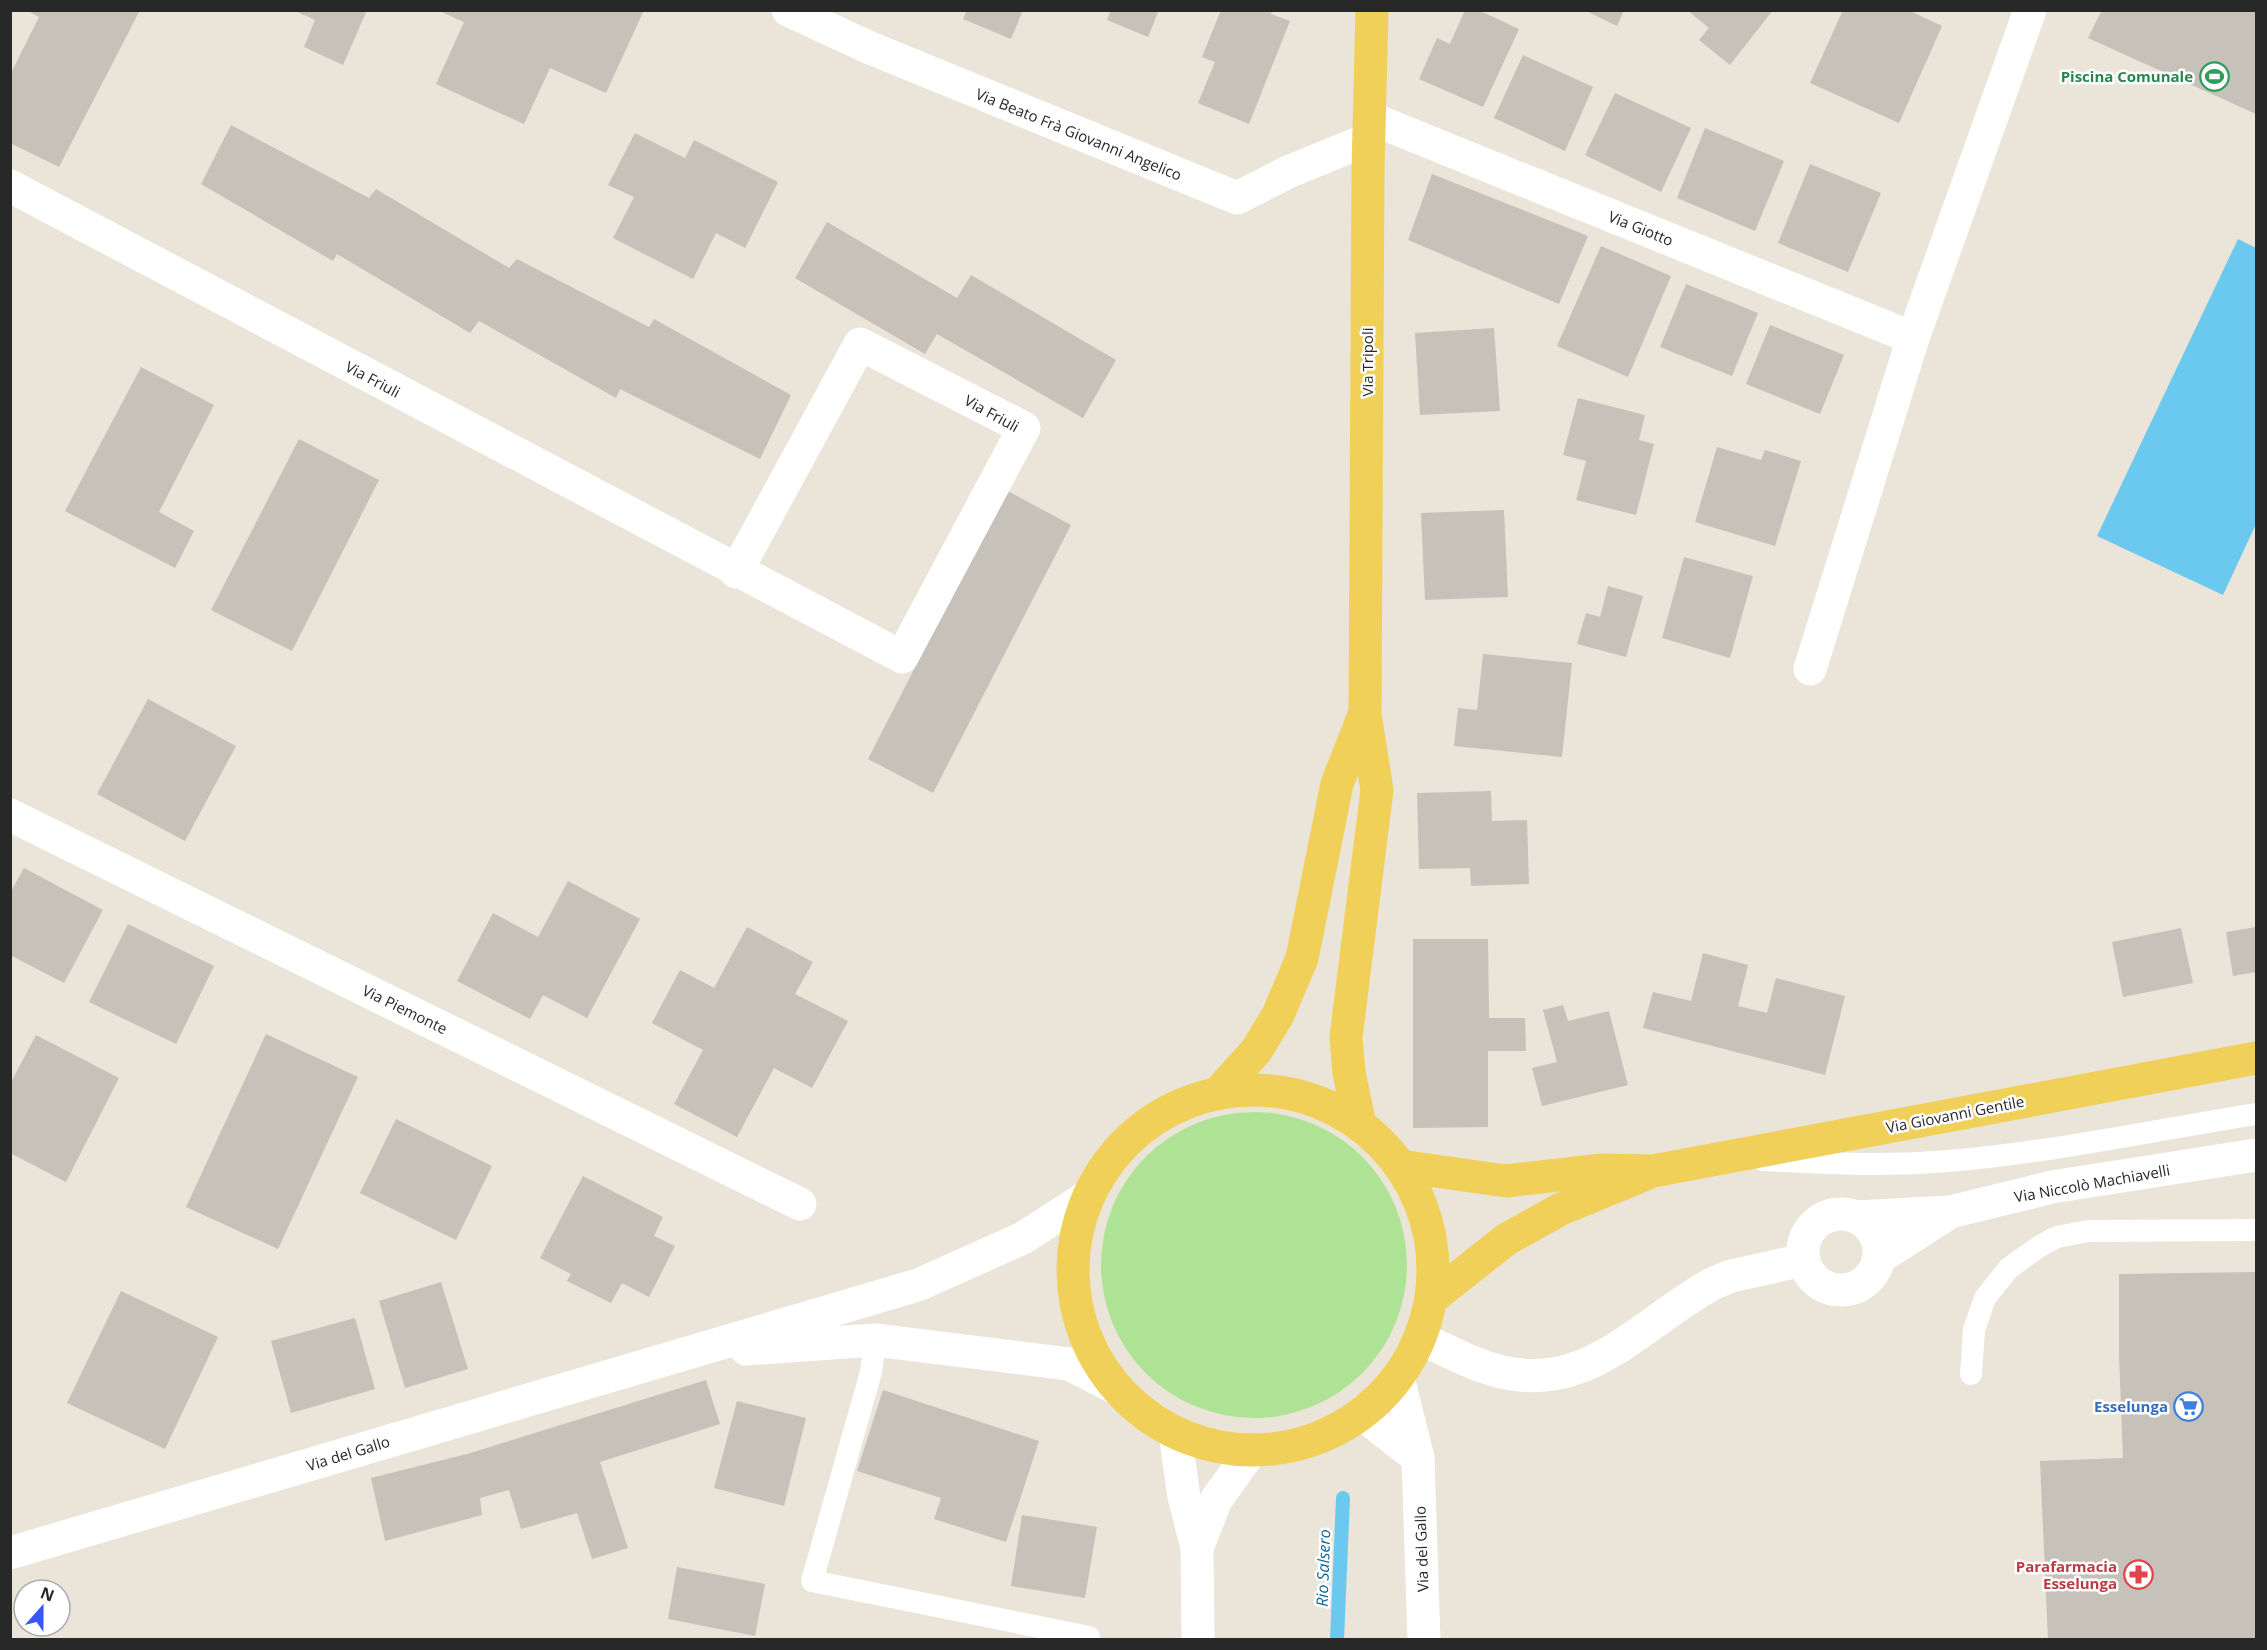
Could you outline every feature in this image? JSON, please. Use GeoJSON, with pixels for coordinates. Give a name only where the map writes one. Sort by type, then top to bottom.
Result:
{"type":"FeatureCollection","features":[{"type":"Feature","properties":{"kind":"main road","name":"Via Tripoli"},"geometry":{"type":"LineString","coordinates":[[1365,714],[1372,10]]}},
{"type":"Feature","properties":{"kind":"main road"},"geometry":{"type":"LineString","coordinates":[[1218,1093],[1256,1051],[1278,1015],[1302,958],[1337,784],[1365,714]]}},
{"type":"Feature","properties":{"kind":"main road"},"geometry":{"type":"LineString","coordinates":[[1360,1125],[1349,1073],[1346,1037],[1377,790],[1365,714]]}},
{"type":"Feature","properties":{"kind":"main road","name":"Via Giovanni Gentile"},"geometry":{"type":"LineString","coordinates":[[1653,1171],[2256,1058]]}},
{"type":"Feature","properties":{"kind":"main road"},"geometry":{"type":"LineString","coordinates":[[1248,1089],[1297,1096],[1335,1109],[1360,1125],[1389,1150],[1415,1190],[1425,1216],[1434,1271],[1432,1298],[1421,1339],[1398,1378],[1362,1414],[1310,1442],[1281,1449],[1251,1451],[1199,1443],[1175,1433],[1143,1413],[1116,1388],[1096,1360],[1082,1329],[1074,1296],[1072,1262],[1077,1228],[1088,1196],[1105,1166],[1136,1133],[1154,1119],[1185,1102],[1218,1093],[1248,1089]]}},
{"type":"Feature","properties":{"kind":"main road"},"geometry":{"type":"LineString","coordinates":[[1400,1166],[1506,1181],[1602,1170],[1653,1171]]}},
{"type":"Feature","properties":{"kind":"main road"},"geometry":{"type":"LineString","coordinates":[[1432,1298],[1507,1239],[1534,1223],[1653,1171]]}},
{"type":"Feature","properties":{"kind":"street","name":"Via Beato Frà Giovanni Angelico"},"geometry":{"type":"LineString","coordinates":[[788,10],[868,47],[1237,198],[1370,128]]}},
{"type":"Feature","properties":{"kind":"street"},"geometry":{"type":"LineString","coordinates":[[1810,669],[1913,338],[2030,10]]}},
{"type":"Feature","properties":{"kind":"street","name":"Via Giotto"},"geometry":{"type":"LineString","coordinates":[[1370,128],[1913,338]]}},
{"type":"Feature","properties":{"kind":"street","name":"Via Friuli"},"geometry":{"type":"LineString","coordinates":[[10,186],[736,572],[902,657],[1024,428],[860,344],[736,572]]}},
{"type":"Feature","properties":{"kind":"street","name":"Via Piemonte"},"geometry":{"type":"LineString","coordinates":[[10,815],[800,1204]]}},
{"type":"Feature","properties":{"kind":"street","name":"Via Niccolò Machiavelli"},"geometry":{"type":"LineString","coordinates":[[1804,1260],[1806,1237],[1821,1219],[1833,1214],[1856,1217],[1950,1212],[2052,1187],[2256,1155]]}},
{"type":"Feature","properties":{"kind":"street"},"geometry":{"type":"LineString","coordinates":[[685,1353],[918,1285],[1023,1238],[1088,1196]]}},
{"type":"Feature","properties":{"kind":"street"},"geometry":{"type":"LineString","coordinates":[[1880,1257],[1950,1212]]}},
{"type":"Feature","properties":{"kind":"street"},"geometry":{"type":"LineString","coordinates":[[1421,1339],[1488,1368],[1534,1376],[1570,1372],[1604,1358],[1712,1284],[1731,1276],[1804,1260],[1808,1271],[1821,1284],[1830,1288],[1848,1290],[1858,1287],[1870,1279],[1880,1257],[1880,1244],[1875,1233],[1856,1217]]}},
{"type":"Feature","properties":{"kind":"street"},"geometry":{"type":"LineString","coordinates":[[685,1353],[875,1340],[1069,1364],[1116,1388]]}},
{"type":"Feature","properties":{"kind":"street","name":"Via del Gallo"},"geometry":{"type":"LineString","coordinates":[[10,1553],[685,1353]]}},
{"type":"Feature","properties":{"kind":"street","name":"Via del Gallo"},"geometry":{"type":"LineString","coordinates":[[1398,1378],[1418,1458],[1424,1640]]}},
{"type":"Feature","properties":{"kind":"street"},"geometry":{"type":"LineString","coordinates":[[1362,1414],[1418,1458]]}},
{"type":"Feature","properties":{"kind":"street"},"geometry":{"type":"LineString","coordinates":[[1175,1433],[1184,1497],[1197,1548],[1198,1640]]}},
{"type":"Feature","properties":{"kind":"street"},"geometry":{"type":"LineString","coordinates":[[1197,1548],[1216,1500],[1251,1451]]}},
{"type":"Feature","properties":{"kind":"lane"},"geometry":{"type":"LineString","coordinates":[[1716,1159],[1860,1164],[1937,1162],[2008,1154],[2256,1113]]}},
{"type":"Feature","properties":{"kind":"lane"},"geometry":{"type":"LineString","coordinates":[[1971,1374],[1974,1330],[1985,1298],[2009,1268],[2040,1246],[2057,1238],[2088,1231],[2256,1230]]}},
{"type":"Feature","properties":{"kind":"lane"},"geometry":{"type":"LineString","coordinates":[[875,1340],[871,1372],[812,1581],[1089,1637]]}},
{"type":"Feature","properties":{"kind":"green space"},"geometry":{"type":"Polygon","coordinates":[[[1254,1112],[1284,1115],[1312,1124],[1339,1138],[1362,1157],[1381,1180],[1395,1207],[1404,1235],[1407,1265],[1404,1295],[1395,1323],[1381,1350],[1362,1373],[1339,1392],[1312,1406],[1284,1415],[1254,1418],[1224,1415],[1196,1406],[1169,1392],[1146,1373],[1127,1350],[1113,1323],[1104,1295],[1101,1265],[1104,1235],[1113,1207],[1127,1180],[1146,1157],[1169,1138],[1196,1124],[1224,1115],[1254,1112]]]}},
{"type":"Feature","properties":{"kind":"water"},"geometry":{"type":"Polygon","coordinates":[[[2238,239],[2256,248],[2256,524],[2223,595],[2097,536],[2238,239]]]}},
{"type":"Feature","properties":{"kind":"building"},"geometry":{"type":"Polygon","coordinates":[[[26,10],[140,10],[59,167],[10,143],[10,75],[39,17],[26,10]]]}},
{"type":"Feature","properties":{"kind":"building"},"geometry":{"type":"Polygon","coordinates":[[[293,10],[367,10],[343,65],[304,47],[315,20],[293,10]]]}},
{"type":"Feature","properties":{"kind":"building"},"geometry":{"type":"Polygon","coordinates":[[[437,10],[644,10],[606,93],[550,68],[524,124],[436,84],[464,22],[437,10]]]}},
{"type":"Feature","properties":{"kind":"building"},"geometry":{"type":"Polygon","coordinates":[[[967,10],[1023,10],[1011,39],[963,19],[967,10]]]}},
{"type":"Feature","properties":{"kind":"building"},"geometry":{"type":"Polygon","coordinates":[[[1111,10],[1159,10],[1148,37],[1107,20],[1111,10]]]}},
{"type":"Feature","properties":{"kind":"building"},"geometry":{"type":"Polygon","coordinates":[[[1221,10],[1272,10],[1271,14],[1290,21],[1249,124],[1198,103],[1215,62],[1202,57],[1221,10]]]}},
{"type":"Feature","properties":{"kind":"building"},"geometry":{"type":"Polygon","coordinates":[[[1465,10],[1478,10],[1519,29],[1483,107],[1419,79],[1437,38],[1450,44],[1465,10]]]}},
{"type":"Feature","properties":{"kind":"building"},"geometry":{"type":"Polygon","coordinates":[[[1584,10],[1624,10],[1617,26],[1584,10]]]}},
{"type":"Feature","properties":{"kind":"building"},"geometry":{"type":"Polygon","coordinates":[[[1687,10],[1773,10],[1730,65],[1699,40],[1709,28],[1687,10]]]}},
{"type":"Feature","properties":{"kind":"building"},"geometry":{"type":"Polygon","coordinates":[[[1843,10],[1908,10],[1942,26],[1899,123],[1810,83],[1843,10]]]}},
{"type":"Feature","properties":{"kind":"building","name":"Piscina Comunale"},"geometry":{"type":"Polygon","coordinates":[[[2102,10],[2256,10],[2256,114],[2088,38],[2102,10]]]}},
{"type":"Feature","properties":{"kind":"building"},"geometry":{"type":"Polygon","coordinates":[[[1523,55],[1593,87],[1565,151],[1494,118],[1523,55]]]}},
{"type":"Feature","properties":{"kind":"building"},"geometry":{"type":"Polygon","coordinates":[[[1615,93],[1691,128],[1661,192],[1585,155],[1615,93]]]}},
{"type":"Feature","properties":{"kind":"building"},"geometry":{"type":"Polygon","coordinates":[[[231,125],[369,198],[376,189],[509,268],[517,259],[649,327],[654,319],[791,395],[760,459],[620,389],[616,398],[479,321],[470,333],[337,254],[333,261],[201,184],[231,125]]]}},
{"type":"Feature","properties":{"kind":"building"},"geometry":{"type":"Polygon","coordinates":[[[1705,128],[1784,161],[1755,231],[1677,198],[1705,128]]]}},
{"type":"Feature","properties":{"kind":"building"},"geometry":{"type":"Polygon","coordinates":[[[635,133],[685,158],[694,140],[778,182],[745,248],[716,233],[693,279],[613,238],[634,197],[608,185],[635,133]]]}},
{"type":"Feature","properties":{"kind":"building"},"geometry":{"type":"Polygon","coordinates":[[[1810,164],[1881,193],[1848,272],[1778,243],[1810,164]]]}},
{"type":"Feature","properties":{"kind":"building"},"geometry":{"type":"Polygon","coordinates":[[[1432,174],[1588,236],[1559,304],[1408,240],[1432,174]]]}},
{"type":"Feature","properties":{"kind":"building"},"geometry":{"type":"Polygon","coordinates":[[[827,222],[957,298],[971,275],[1116,360],[1083,418],[937,334],[925,354],[795,278],[827,222]]]}},
{"type":"Feature","properties":{"kind":"building"},"geometry":{"type":"Polygon","coordinates":[[[1601,246],[1671,276],[1628,377],[1557,346],[1601,246]]]}},
{"type":"Feature","properties":{"kind":"building"},"geometry":{"type":"Polygon","coordinates":[[[1686,284],[1758,313],[1732,376],[1660,347],[1686,284]]]}},
{"type":"Feature","properties":{"kind":"building"},"geometry":{"type":"Polygon","coordinates":[[[1770,325],[1844,355],[1820,414],[1746,384],[1770,325]]]}},
{"type":"Feature","properties":{"kind":"building"},"geometry":{"type":"Polygon","coordinates":[[[1494,328],[1500,411],[1420,415],[1415,333],[1494,328]]]}},
{"type":"Feature","properties":{"kind":"building"},"geometry":{"type":"Polygon","coordinates":[[[141,367],[214,405],[159,512],[194,531],[175,568],[65,511],[141,367]]]}},
{"type":"Feature","properties":{"kind":"building"},"geometry":{"type":"Polygon","coordinates":[[[1578,398],[1645,415],[1639,440],[1654,444],[1636,515],[1576,500],[1586,461],[1563,455],[1578,398]]]}},
{"type":"Feature","properties":{"kind":"building"},"geometry":{"type":"Polygon","coordinates":[[[299,439],[379,480],[292,651],[211,610],[299,439]]]}},
{"type":"Feature","properties":{"kind":"building"},"geometry":{"type":"Polygon","coordinates":[[[1717,447],[1761,460],[1765,450],[1801,461],[1775,546],[1695,522],[1717,447]]]}},
{"type":"Feature","properties":{"kind":"building"},"geometry":{"type":"Polygon","coordinates":[[[1006,490],[1071,525],[933,793],[868,759],[1006,490]]]}},
{"type":"Feature","properties":{"kind":"building"},"geometry":{"type":"Polygon","coordinates":[[[1504,510],[1508,597],[1425,600],[1421,513],[1504,510]]]}},
{"type":"Feature","properties":{"kind":"building"},"geometry":{"type":"Polygon","coordinates":[[[1684,557],[1753,576],[1730,658],[1662,638],[1684,557]]]}},
{"type":"Feature","properties":{"kind":"building"},"geometry":{"type":"Polygon","coordinates":[[[1608,586],[1643,596],[1626,657],[1577,644],[1586,613],[1600,617],[1608,586]]]}},
{"type":"Feature","properties":{"kind":"building"},"geometry":{"type":"Polygon","coordinates":[[[1483,654],[1572,663],[1562,757],[1454,746],[1458,708],[1477,710],[1483,654]]]}},
{"type":"Feature","properties":{"kind":"building"},"geometry":{"type":"Polygon","coordinates":[[[148,699],[236,746],[185,841],[97,794],[148,699]]]}},
{"type":"Feature","properties":{"kind":"building"},"geometry":{"type":"Polygon","coordinates":[[[1491,791],[1492,821],[1527,820],[1529,884],[1471,886],[1470,868],[1419,869],[1417,793],[1491,791]]]}},
{"type":"Feature","properties":{"kind":"building"},"geometry":{"type":"Polygon","coordinates":[[[24,868],[103,910],[64,983],[10,955],[10,893],[24,868]]]}},
{"type":"Feature","properties":{"kind":"building"},"geometry":{"type":"Polygon","coordinates":[[[568,881],[640,919],[587,1018],[543,995],[530,1019],[457,981],[493,913],[538,937],[568,881]]]}},
{"type":"Feature","properties":{"kind":"building"},"geometry":{"type":"Polygon","coordinates":[[[128,924],[214,966],[176,1044],[89,1002],[128,924]]]}},
{"type":"Feature","properties":{"kind":"building"},"geometry":{"type":"Polygon","coordinates":[[[747,927],[813,962],[795,994],[848,1021],[812,1088],[774,1068],[737,1137],[674,1104],[703,1050],[652,1023],[680,970],[714,988],[747,927]]]}},
{"type":"Feature","properties":{"kind":"building"},"geometry":{"type":"Polygon","coordinates":[[[2256,927],[2256,972],[2233,976],[2226,932],[2256,927]]]}},
{"type":"Feature","properties":{"kind":"building"},"geometry":{"type":"Polygon","coordinates":[[[2181,928],[2193,983],[2123,997],[2112,942],[2181,928]]]}},
{"type":"Feature","properties":{"kind":"building"},"geometry":{"type":"Polygon","coordinates":[[[1413,939],[1488,939],[1489,1018],[1525,1018],[1526,1051],[1488,1051],[1488,1127],[1413,1128],[1413,939]]]}},
{"type":"Feature","properties":{"kind":"building"},"geometry":{"type":"Polygon","coordinates":[[[1703,953],[1748,965],[1738,1006],[1767,1013],[1776,978],[1845,996],[1825,1075],[1643,1028],[1653,992],[1691,1001],[1703,953]]]}},
{"type":"Feature","properties":{"kind":"building"},"geometry":{"type":"Polygon","coordinates":[[[1563,1005],[1568,1021],[1609,1011],[1628,1085],[1542,1106],[1532,1068],[1557,1062],[1543,1010],[1563,1005]]]}},
{"type":"Feature","properties":{"kind":"building"},"geometry":{"type":"Polygon","coordinates":[[[266,1034],[358,1077],[278,1249],[186,1207],[266,1034]]]}},
{"type":"Feature","properties":{"kind":"building"},"geometry":{"type":"Polygon","coordinates":[[[36,1035],[119,1078],[66,1182],[10,1153],[10,1084],[36,1035]]]}},
{"type":"Feature","properties":{"kind":"building"},"geometry":{"type":"Polygon","coordinates":[[[396,1119],[492,1166],[456,1240],[360,1193],[396,1119]]]}},
{"type":"Feature","properties":{"kind":"building"},"geometry":{"type":"Polygon","coordinates":[[[583,1176],[663,1217],[654,1236],[675,1246],[649,1297],[622,1283],[611,1303],[567,1281],[571,1274],[540,1258],[583,1176]]]}},
{"type":"Feature","properties":{"kind":"building","name":"Esselunga"},"geometry":{"type":"Polygon","coordinates":[[[2256,1272],[2256,1640],[2048,1640],[2040,1461],[2123,1458],[2119,1274],[2256,1272]]]}},
{"type":"Feature","properties":{"kind":"building"},"geometry":{"type":"Polygon","coordinates":[[[441,1282],[468,1369],[405,1388],[379,1301],[441,1282]]]}},
{"type":"Feature","properties":{"kind":"building"},"geometry":{"type":"Polygon","coordinates":[[[121,1291],[218,1337],[165,1449],[67,1403],[121,1291]]]}},
{"type":"Feature","properties":{"kind":"building"},"geometry":{"type":"Polygon","coordinates":[[[355,1318],[375,1389],[291,1413],[271,1341],[355,1318]]]}},
{"type":"Feature","properties":{"kind":"building"},"geometry":{"type":"Polygon","coordinates":[[[706,1380],[720,1424],[600,1462],[628,1548],[592,1559],[577,1513],[521,1529],[509,1490],[480,1498],[482,1515],[385,1541],[371,1478],[467,1454],[706,1380]]]}},
{"type":"Feature","properties":{"kind":"building"},"geometry":{"type":"Polygon","coordinates":[[[883,1390],[1039,1441],[1006,1542],[934,1519],[941,1498],[857,1471],[883,1390]]]}},
{"type":"Feature","properties":{"kind":"building"},"geometry":{"type":"Polygon","coordinates":[[[737,1401],[806,1418],[784,1506],[714,1488],[737,1401]]]}},
{"type":"Feature","properties":{"kind":"building"},"geometry":{"type":"Polygon","coordinates":[[[1022,1515],[1097,1527],[1085,1598],[1011,1586],[1022,1515]]]}},
{"type":"Feature","properties":{"kind":"building"},"geometry":{"type":"Polygon","coordinates":[[[677,1567],[765,1584],[755,1636],[668,1619],[677,1567]]]}},
{"type":"Feature","properties":{"kind":"waterway","name":"Rio Salsero"},"geometry":{"type":"LineString","coordinates":[[1337,1640],[1343,1498]]}},
{"type":"Feature","properties":{"kind":"place","name":"Piscina Comunale"},"geometry":{"type":"Point","coordinates":[2214,76]}},
{"type":"Feature","properties":{"kind":"place","name":"Esselunga"},"geometry":{"type":"Point","coordinates":[2189,1406]}},
{"type":"Feature","properties":{"kind":"place","name":"Parafarmacia Esselunga"},"geometry":{"type":"Point","coordinates":[2138,1575]}}]}
